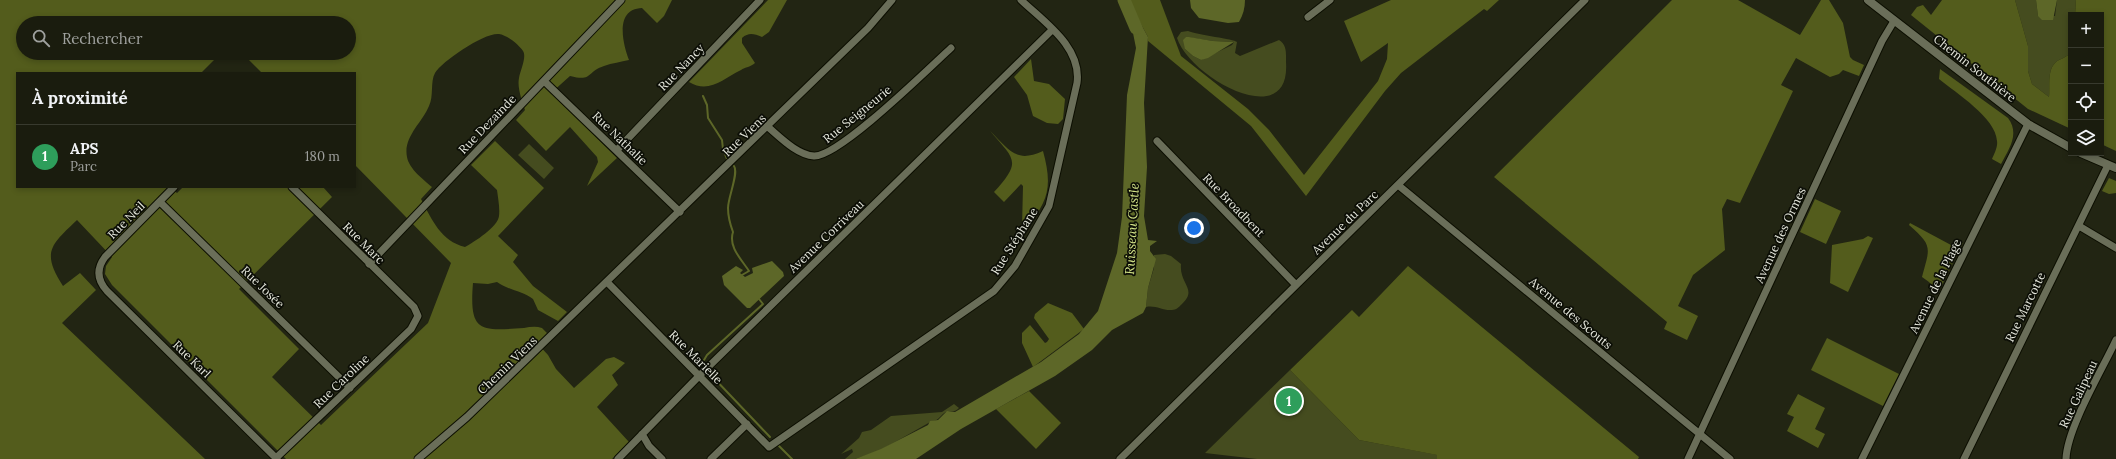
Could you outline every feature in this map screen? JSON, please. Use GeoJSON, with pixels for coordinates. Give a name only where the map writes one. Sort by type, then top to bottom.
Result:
{"type":"FeatureCollection","features":[{"type":"Feature","properties":{"kind":"street","name":"Rue Dezainde"},"geometry":{"type":"LineString","coordinates":[[369,264],[621,0]]}},
{"type":"Feature","properties":{"kind":"street","name":"Rue Nancy"},"geometry":{"type":"LineString","coordinates":[[617,150],[760,0]]}},
{"type":"Feature","properties":{"kind":"street","name":"Rue Viens"},"geometry":{"type":"LineString","coordinates":[[608,283],[868,28],[892,0]]}},
{"type":"Feature","properties":{"kind":"street","name":"Rue Stéphane"},"geometry":{"type":"LineString","coordinates":[[769,447],[985,297],[1008,275],[1049,206],[1077,83],[1078,68],[1073,53],[1021,0]]}},
{"type":"Feature","properties":{"kind":"street"},"geometry":{"type":"LineString","coordinates":[[1308,16],[1330,0]]}},
{"type":"Feature","properties":{"kind":"street","name":"Avenue du Parc"},"geometry":{"type":"LineString","coordinates":[[1120,459],[1585,0]]}},
{"type":"Feature","properties":{"kind":"street","name":"Chemin Southière"},"geometry":{"type":"LineString","coordinates":[[1868,0],[2028,124],[2068,146]]}},
{"type":"Feature","properties":{"kind":"street","name":"Avenue des Ormes"},"geometry":{"type":"LineString","coordinates":[[1688,459],[1882,41],[1894,21]]}},
{"type":"Feature","properties":{"kind":"street","name":"Avenue Corriveau"},"geometry":{"type":"LineString","coordinates":[[618,459],[699,376],[1052,30]]}},
{"type":"Feature","properties":{"kind":"street","name":"Rue Seigneurie"},"geometry":{"type":"LineString","coordinates":[[768,127],[786,142],[805,153],[814,156],[824,154],[857,132],[951,48]]}},
{"type":"Feature","properties":{"kind":"street","name":"Rue Nathalie"},"geometry":{"type":"LineString","coordinates":[[544,81],[680,212]]}},
{"type":"Feature","properties":{"kind":"street","name":"Avenue de la Plage"},"geometry":{"type":"LineString","coordinates":[[1862,459],[2028,124]]}},
{"type":"Feature","properties":{"kind":"street","name":"Rue Broadbent"},"geometry":{"type":"LineString","coordinates":[[1157,141],[1296,285]]}},
{"type":"Feature","properties":{"kind":"street"},"geometry":{"type":"LineString","coordinates":[[2088,156],[2116,168]]}},
{"type":"Feature","properties":{"kind":"street","name":"Rue Marcotte"},"geometry":{"type":"LineString","coordinates":[[1964,459],[2108,165]]}},
{"type":"Feature","properties":{"kind":"street","name":"Avenue des Scouts"},"geometry":{"type":"LineString","coordinates":[[1398,184],[1730,459]]}},
{"type":"Feature","properties":{"kind":"street","name":"Rue Neil"},"geometry":{"type":"LineString","coordinates":[[99,271],[105,256],[173,188]]}},
{"type":"Feature","properties":{"kind":"street","name":"Rue Marc"},"geometry":{"type":"LineString","coordinates":[[293,188],[369,264],[409,301],[417,311],[418,316]]}},
{"type":"Feature","properties":{"kind":"street","name":"Rue Josée"},"geometry":{"type":"LineString","coordinates":[[160,202],[350,388]]}},
{"type":"Feature","properties":{"kind":"street"},"geometry":{"type":"LineString","coordinates":[[2078,226],[2116,248]]}},
{"type":"Feature","properties":{"kind":"street","name":"Rue Karl"},"geometry":{"type":"LineString","coordinates":[[99,271],[100,281],[107,292],[277,458]]}},
{"type":"Feature","properties":{"kind":"street","name":"Rue Marielle"},"geometry":{"type":"LineString","coordinates":[[608,283],[769,447]]}},
{"type":"Feature","properties":{"kind":"street","name":"Chemin Viens"},"geometry":{"type":"LineString","coordinates":[[418,459],[468,418],[608,283]]}},
{"type":"Feature","properties":{"kind":"street","name":"Rue Caroline"},"geometry":{"type":"LineString","coordinates":[[277,458],[411,329],[418,316]]}},
{"type":"Feature","properties":{"kind":"street","name":"Rue Galipeau"},"geometry":{"type":"LineString","coordinates":[[2066,459],[2067,445],[2074,428],[2116,340]]}},
{"type":"Feature","properties":{"kind":"street"},"geometry":{"type":"LineString","coordinates":[[711,459],[747,424]]}},
{"type":"Feature","properties":{"kind":"street"},"geometry":{"type":"LineString","coordinates":[[642,434],[649,446],[662,459]]}},
{"type":"Feature","properties":{"kind":"shaded area"},"geometry":{"type":"Polygon","coordinates":[[[0,0],[672,0],[664,16],[657,23],[642,8],[633,10],[627,14],[624,21],[623,37],[629,60],[598,68],[586,77],[577,78],[570,76],[551,93],[617,158],[587,186],[598,162],[597,157],[570,127],[546,151],[516,120],[525,110],[519,86],[524,54],[521,49],[506,36],[499,34],[474,42],[464,48],[435,73],[430,102],[426,112],[410,137],[407,150],[408,161],[411,166],[417,174],[432,187],[421,199],[433,222],[443,235],[465,247],[495,225],[498,220],[499,206],[497,190],[471,165],[495,141],[544,188],[498,236],[518,255],[513,262],[533,286],[567,312],[558,321],[538,310],[533,299],[497,282],[488,284],[473,283],[473,312],[480,325],[487,328],[542,328],[547,333],[537,343],[548,355],[556,369],[574,388],[606,359],[614,357],[625,363],[612,375],[618,385],[597,407],[629,442],[612,459],[286,459],[112,285],[105,274],[106,266],[112,257],[77,220],[55,243],[51,257],[52,265],[63,286],[80,273],[96,290],[62,323],[205,459],[0,459],[0,0]],[[16,16],[16,60],[214,60],[202,72],[16,72],[16,188],[171,188],[177,193],[182,188],[324,188],[332,197],[239,289],[299,349],[272,377],[321,425],[428,323],[451,263],[356,166],[356,72],[261,72],[249,60],[356,60],[356,16],[16,16]]]}},
{"type":"Feature","properties":{"kind":"shaded area"},"geometry":{"type":"Polygon","coordinates":[[[768,0],[787,0],[769,32],[762,37],[752,34],[742,38],[742,43],[755,63],[716,84],[703,86],[689,82],[768,0]]]}},
{"type":"Feature","properties":{"kind":"shaded area"},"geometry":{"type":"Polygon","coordinates":[[[1124,0],[1160,0],[1181,56],[1248,109],[1269,130],[1304,175],[1378,81],[1387,59],[1388,43],[1361,62],[1344,21],[1391,0],[1499,0],[1487,11],[1484,9],[1401,73],[1385,91],[1306,196],[1251,126],[1148,41],[1148,37],[1135,13],[1128,12],[1124,0]]]}},
{"type":"Feature","properties":{"kind":"shaded area"},"geometry":{"type":"Polygon","coordinates":[[[1672,0],[1738,0],[1800,35],[1821,0],[1829,0],[1843,23],[1850,57],[1864,65],[1859,76],[1843,70],[1839,74],[1830,77],[1796,58],[1781,85],[1793,91],[1740,203],[1727,199],[1722,209],[1725,250],[1693,275],[1678,306],[1698,316],[1687,340],[1664,329],[1667,322],[1494,177],[1672,0]]]}},
{"type":"Feature","properties":{"kind":"shaded area"},"geometry":{"type":"Polygon","coordinates":[[[1942,0],[2015,0],[2028,46],[2028,71],[2032,84],[2049,97],[2052,66],[2057,61],[2068,56],[2068,128],[2028,109],[1911,15],[1917,7],[1923,5],[1931,15],[1942,0]]]}},
{"type":"Feature","properties":{"kind":"shaded area"},"geometry":{"type":"Polygon","coordinates":[[[2015,0],[2036,0],[2038,16],[2055,16],[2057,0],[2076,0],[2075,12],[2068,12],[2068,56],[2057,61],[2052,66],[2049,97],[2032,84],[2028,71],[2028,46],[2015,0]]]}},
{"type":"Feature","properties":{"kind":"shaded area"},"geometry":{"type":"Polygon","coordinates":[[[2076,0],[2116,0],[2116,151],[2104,145],[2104,12],[2075,12],[2076,0]]]}},
{"type":"Feature","properties":{"kind":"shaded area"},"geometry":{"type":"Polygon","coordinates":[[[1188,31],[1237,42],[1235,53],[1240,56],[1279,40],[1285,47],[1286,52],[1283,83],[1273,94],[1257,96],[1238,92],[1218,82],[1200,68],[1185,53],[1177,38],[1181,32],[1188,31]],[[1186,37],[1185,49],[1193,56],[1201,60],[1232,45],[1234,42],[1186,37]]]}},
{"type":"Feature","properties":{"kind":"shaded area"},"geometry":{"type":"Polygon","coordinates":[[[1031,59],[1034,81],[1049,84],[1065,99],[1063,119],[1058,124],[1047,123],[1033,116],[1027,95],[1014,77],[1031,59]]]}},
{"type":"Feature","properties":{"kind":"shaded area"},"geometry":{"type":"Polygon","coordinates":[[[1940,69],[2008,118],[2013,130],[2013,136],[2010,147],[2001,164],[1992,159],[1996,150],[1997,141],[1995,132],[1990,124],[1983,115],[1965,99],[1939,79],[1940,69]]]}},
{"type":"Feature","properties":{"kind":"shaded area"},"geometry":{"type":"Polygon","coordinates":[[[990,131],[1013,153],[1026,156],[1043,151],[1048,173],[1047,192],[1040,209],[1026,227],[1022,227],[1023,186],[1021,184],[1004,202],[994,192],[1009,173],[1012,167],[1012,161],[1005,148],[990,131]]]}},
{"type":"Feature","properties":{"kind":"shaded area"},"geometry":{"type":"Polygon","coordinates":[[[529,144],[554,168],[544,179],[518,155],[529,144]]]}},
{"type":"Feature","properties":{"kind":"shaded area"},"geometry":{"type":"Polygon","coordinates":[[[2109,178],[2116,181],[2116,193],[2109,194],[2102,191],[2109,178]]]}},
{"type":"Feature","properties":{"kind":"shaded area"},"geometry":{"type":"Polygon","coordinates":[[[1815,199],[1841,211],[1826,244],[1800,232],[1815,199]]]}},
{"type":"Feature","properties":{"kind":"shaded area"},"geometry":{"type":"Polygon","coordinates":[[[1910,223],[1951,245],[1963,243],[1938,293],[1929,282],[1922,277],[1927,259],[1928,248],[1922,238],[1909,225],[1910,223]]]}},
{"type":"Feature","properties":{"kind":"shaded area"},"geometry":{"type":"Polygon","coordinates":[[[1868,236],[1873,238],[1848,292],[1830,283],[1832,245],[1863,239],[1868,236]]]}},
{"type":"Feature","properties":{"kind":"shaded area"},"geometry":{"type":"Polygon","coordinates":[[[1165,254],[1171,256],[1181,264],[1181,271],[1188,290],[1186,299],[1179,307],[1173,310],[1146,307],[1148,288],[1154,268],[1154,255],[1165,254]]]}},
{"type":"Feature","properties":{"kind":"shaded area"},"geometry":{"type":"Polygon","coordinates":[[[1408,266],[1639,457],[1638,459],[1437,459],[1437,455],[1359,440],[1290,370],[1352,310],[1359,317],[1408,266]]]}},
{"type":"Feature","properties":{"kind":"shaded area"},"geometry":{"type":"Polygon","coordinates":[[[1048,303],[1072,313],[1084,329],[1033,367],[1022,343],[1022,333],[1030,325],[1045,343],[1047,342],[1049,339],[1034,318],[1035,314],[1048,303]]]}},
{"type":"Feature","properties":{"kind":"shaded area"},"geometry":{"type":"Polygon","coordinates":[[[1827,338],[1899,374],[1883,406],[1811,370],[1827,338]]]}},
{"type":"Feature","properties":{"kind":"shaded area"},"geometry":{"type":"Polygon","coordinates":[[[1290,370],[1359,440],[1438,455],[1437,459],[1257,459],[1205,453],[1290,370]]]}},
{"type":"Feature","properties":{"kind":"shaded area"},"geometry":{"type":"Polygon","coordinates":[[[1029,391],[1061,423],[1036,449],[996,409],[1029,391]]]}},
{"type":"Feature","properties":{"kind":"shaded area"},"geometry":{"type":"Polygon","coordinates":[[[1798,394],[1825,408],[1815,429],[1825,434],[1818,448],[1787,431],[1794,417],[1787,414],[1798,394]]]}},
{"type":"Feature","properties":{"kind":"shaded area"},"geometry":{"type":"Polygon","coordinates":[[[954,404],[959,408],[957,410],[944,413],[936,420],[881,450],[855,459],[845,459],[853,452],[852,449],[841,454],[859,438],[862,432],[871,430],[891,416],[942,412],[954,404]]]}},
{"type":"Feature","properties":{"kind":"water"},"geometry":{"type":"Polygon","coordinates":[[[1190,0],[1245,0],[1245,6],[1239,22],[1228,23],[1199,18],[1191,8],[1190,0]]]}},
{"type":"Feature","properties":{"kind":"water"},"geometry":{"type":"Polygon","coordinates":[[[2036,0],[2057,0],[2053,20],[2042,20],[2038,16],[2036,0]]]}},
{"type":"Feature","properties":{"kind":"water"},"geometry":{"type":"Polygon","coordinates":[[[1128,12],[1135,13],[1148,37],[1144,103],[1147,167],[1144,216],[1148,240],[1157,241],[1150,246],[1150,251],[1156,259],[1148,288],[1146,307],[1143,313],[1112,330],[1092,350],[1055,376],[961,429],[916,459],[855,459],[881,449],[928,425],[930,421],[938,420],[947,411],[955,412],[1041,362],[1079,334],[1098,311],[1117,253],[1122,217],[1127,95],[1136,48],[1132,28],[1126,18],[1128,12]]]}},
{"type":"Feature","properties":{"kind":"water"},"geometry":{"type":"Polygon","coordinates":[[[1186,37],[1213,41],[1234,42],[1208,58],[1201,60],[1193,56],[1185,49],[1183,40],[1186,37]]]}},
{"type":"Feature","properties":{"kind":"water"},"geometry":{"type":"Polygon","coordinates":[[[772,261],[783,272],[784,276],[750,308],[747,308],[724,285],[722,276],[736,266],[743,270],[740,273],[745,277],[753,273],[752,268],[772,261]]]}},
{"type":"Feature","properties":{"kind":"waterway","name":"Ruisseau Castle"},"geometry":{"type":"LineString","coordinates":[[1124,0],[1136,28]]}},
{"type":"Feature","properties":{"kind":"waterway"},"geometry":{"type":"LineString","coordinates":[[703,96],[707,105],[708,118],[722,140],[723,149],[727,159]]}},
{"type":"Feature","properties":{"kind":"waterway"},"geometry":{"type":"LineString","coordinates":[[734,166],[735,174],[728,203],[728,211],[733,232],[732,243],[749,271],[742,275]]}},
{"type":"Feature","properties":{"kind":"waterway"},"geometry":{"type":"LineString","coordinates":[[701,365],[707,355],[763,304],[759,299]]}},
{"type":"Feature","properties":{"kind":"waterway"},"geometry":{"type":"LineString","coordinates":[[710,374],[770,437]]}},
{"type":"Feature","properties":{"kind":"waterway"},"geometry":{"type":"LineString","coordinates":[[779,446],[792,459]]}},
{"type":"Feature","properties":{"kind":"place","name":"APS"},"geometry":{"type":"Point","coordinates":[1289,401]}}]}
